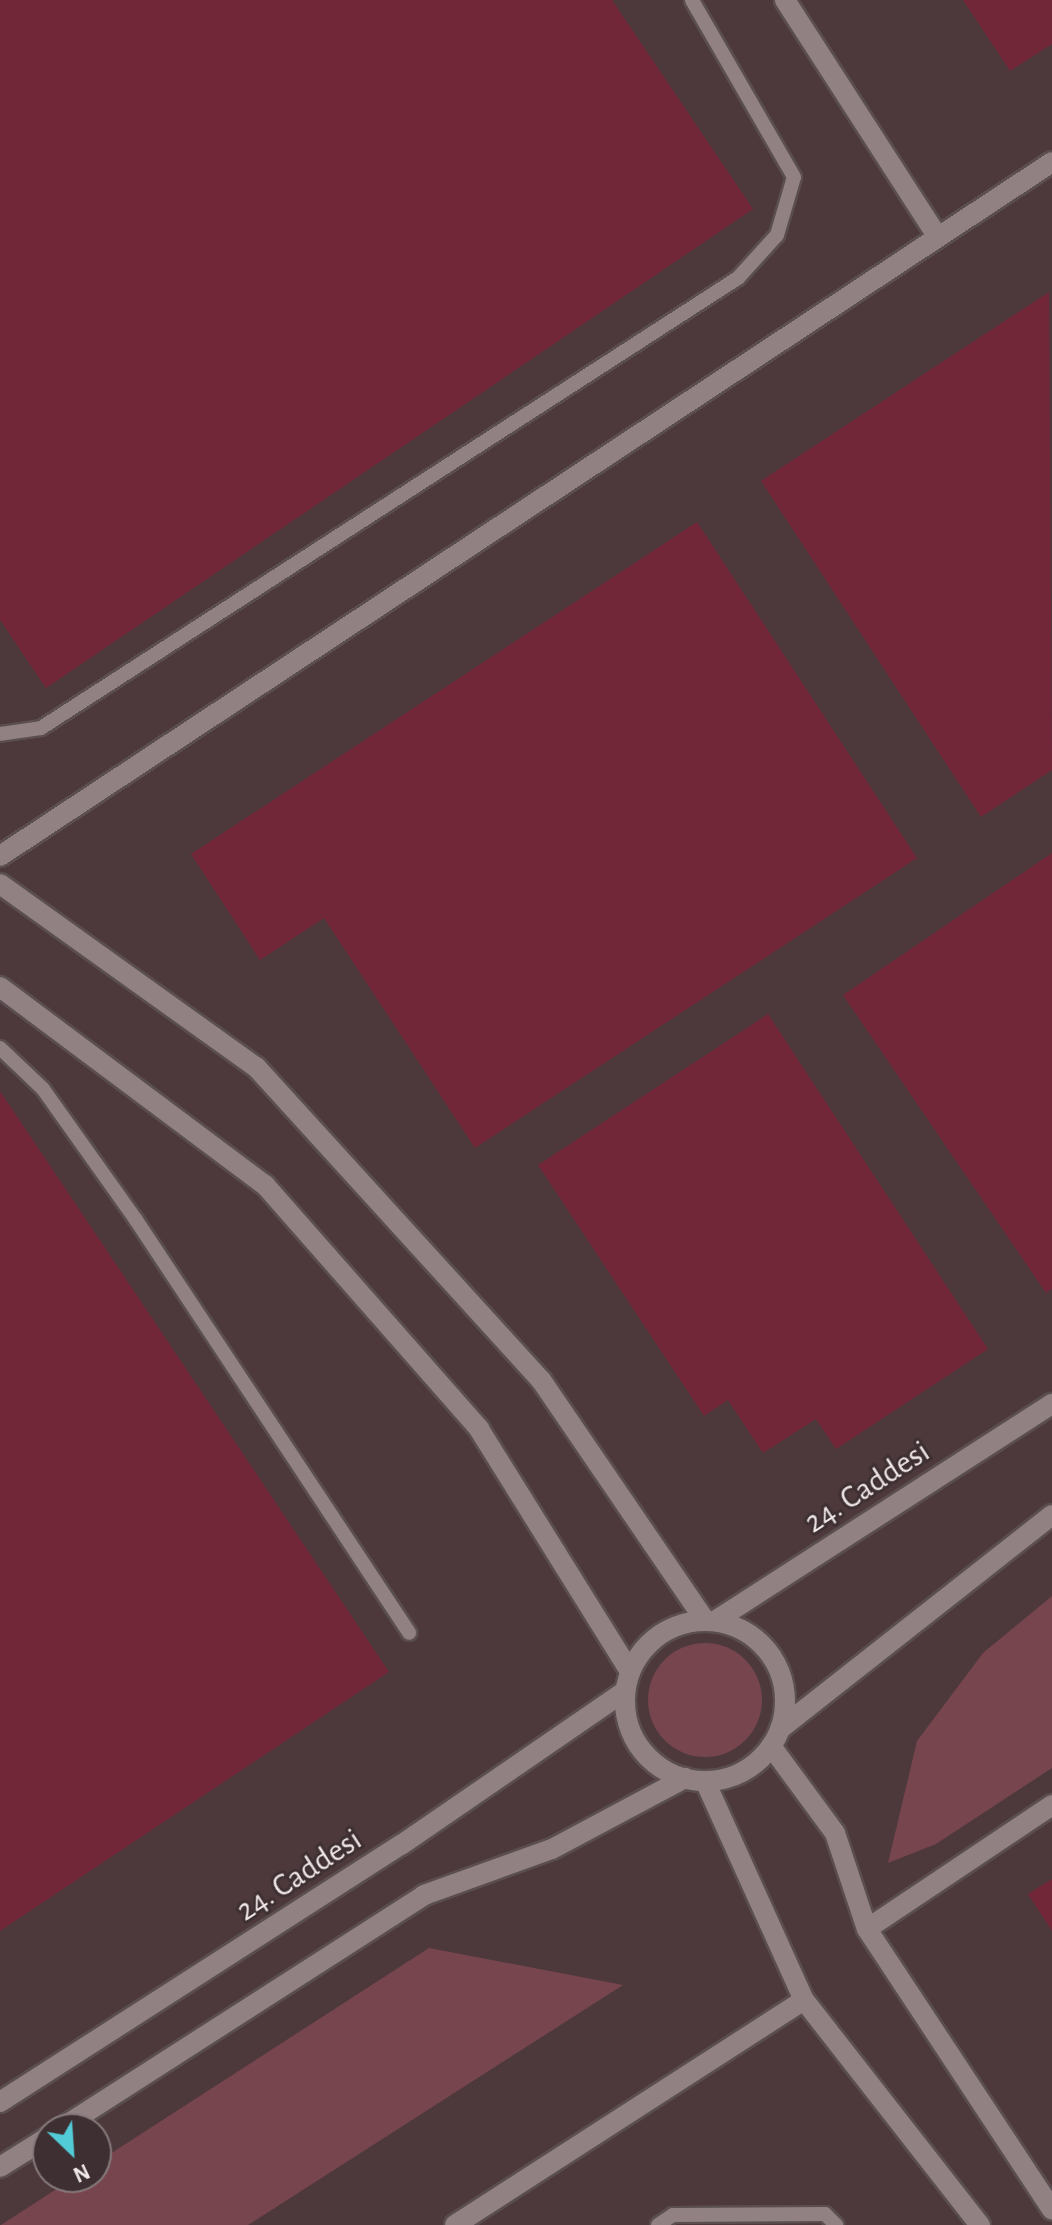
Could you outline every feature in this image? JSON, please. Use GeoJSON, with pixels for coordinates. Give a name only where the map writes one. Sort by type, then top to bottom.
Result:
{"type":"FeatureCollection","features":[{"type":"Feature","properties":{"kind":"street"},"geometry":{"type":"LineString","coordinates":[[785,0],[938,237]]}},
{"type":"Feature","properties":{"kind":"street"},"geometry":{"type":"LineString","coordinates":[[0,856],[1052,162]]}},
{"type":"Feature","properties":{"kind":"street"},"geometry":{"type":"LineString","coordinates":[[0,884],[256,1067],[541,1380],[710,1621]]}},
{"type":"Feature","properties":{"kind":"street"},"geometry":{"type":"LineString","coordinates":[[0,987],[265,1185],[479,1429],[628,1681],[639,1746],[695,1780],[804,2000],[980,2225]]}},
{"type":"Feature","properties":{"kind":"street","name":"24. Caddesi"},"geometry":{"type":"LineString","coordinates":[[710,1621],[1052,1404]]}},
{"type":"Feature","properties":{"kind":"street"},"geometry":{"type":"LineString","coordinates":[[85,2113],[424,1895],[552,1849],[695,1780],[742,1772],[776,1737],[1052,1515]]}},
{"type":"Feature","properties":{"kind":"street"},"geometry":{"type":"LineString","coordinates":[[628,1681],[652,1640],[710,1621],[743,1629],[771,1655],[785,1691],[776,1737],[835,1833],[867,1929],[1052,2210]]}},
{"type":"Feature","properties":{"kind":"street","name":"24. Caddesi"},"geometry":{"type":"LineString","coordinates":[[0,2102],[401,1845],[628,1681]]}},
{"type":"Feature","properties":{"kind":"street"},"geometry":{"type":"LineString","coordinates":[[867,1929],[1052,1805]]}},
{"type":"Feature","properties":{"kind":"street"},"geometry":{"type":"LineString","coordinates":[[455,2225],[804,2000]]}},
{"type":"Feature","properties":{"kind":"street"},"geometry":{"type":"LineString","coordinates":[[0,2167],[32,2147]]}},
{"type":"Feature","properties":{"kind":"lane"},"geometry":{"type":"LineString","coordinates":[[0,734],[41,728],[738,278],[777,235],[794,177],[692,0]]}},
{"type":"Feature","properties":{"kind":"lane"},"geometry":{"type":"LineString","coordinates":[[0,1048],[43,1089],[136,1220],[409,1633]]}},
{"type":"Feature","properties":{"kind":"lane"},"geometry":{"type":"LineString","coordinates":[[658,2225],[673,2215],[825,2214],[836,2225]]}},
{"type":"Feature","properties":{"kind":"shaded area"},"geometry":{"type":"Polygon","coordinates":[[[0,0],[1052,0],[1052,2225],[0,2225],[0,0]]]}},
{"type":"Feature","properties":{"kind":"shaded area"},"geometry":{"type":"Polygon","coordinates":[[[1052,1596],[1052,1768],[936,1844],[888,1863],[917,1741],[983,1653],[1052,1596]]]}},
{"type":"Feature","properties":{"kind":"shaded area"},"geometry":{"type":"Polygon","coordinates":[[[705,1643],[727,1647],[746,1659],[758,1678],[762,1700],[758,1722],[746,1741],[727,1753],[705,1757],[683,1753],[664,1741],[652,1722],[648,1700],[652,1678],[664,1659],[683,1647],[705,1643]]]}},
{"type":"Feature","properties":{"kind":"shaded area"},"geometry":{"type":"Polygon","coordinates":[[[429,1948],[623,1985],[248,2225],[1,2225],[50,2193],[112,2193],[112,2153],[429,1948]]]}},
{"type":"Feature","properties":{"kind":"building"},"geometry":{"type":"Polygon","coordinates":[[[0,0],[612,0],[753,209],[46,688],[0,620],[0,0]]]}},
{"type":"Feature","properties":{"kind":"building"},"geometry":{"type":"Polygon","coordinates":[[[963,0],[1052,0],[1052,44],[1010,71],[963,0]]]}},
{"type":"Feature","properties":{"kind":"building"},"geometry":{"type":"Polygon","coordinates":[[[1049,292],[1052,770],[981,817],[761,481],[1049,292]]]}},
{"type":"Feature","properties":{"kind":"building"},"geometry":{"type":"Polygon","coordinates":[[[697,522],[917,858],[475,1148],[324,918],[260,960],[191,854],[697,522]]]}},
{"type":"Feature","properties":{"kind":"building"},"geometry":{"type":"Polygon","coordinates":[[[1052,853],[1052,1289],[1046,1293],[843,995],[1052,853]]]}},
{"type":"Feature","properties":{"kind":"building"},"geometry":{"type":"Polygon","coordinates":[[[768,1014],[988,1349],[836,1449],[816,1419],[763,1453],[728,1400],[704,1416],[538,1165],[768,1014]]]}},
{"type":"Feature","properties":{"kind":"building"},"geometry":{"type":"Polygon","coordinates":[[[0,1091],[389,1672],[0,1931],[0,1091]]]}},
{"type":"Feature","properties":{"kind":"building"},"geometry":{"type":"Polygon","coordinates":[[[1052,1879],[1052,1931],[1028,1894],[1052,1879]]]}}]}
